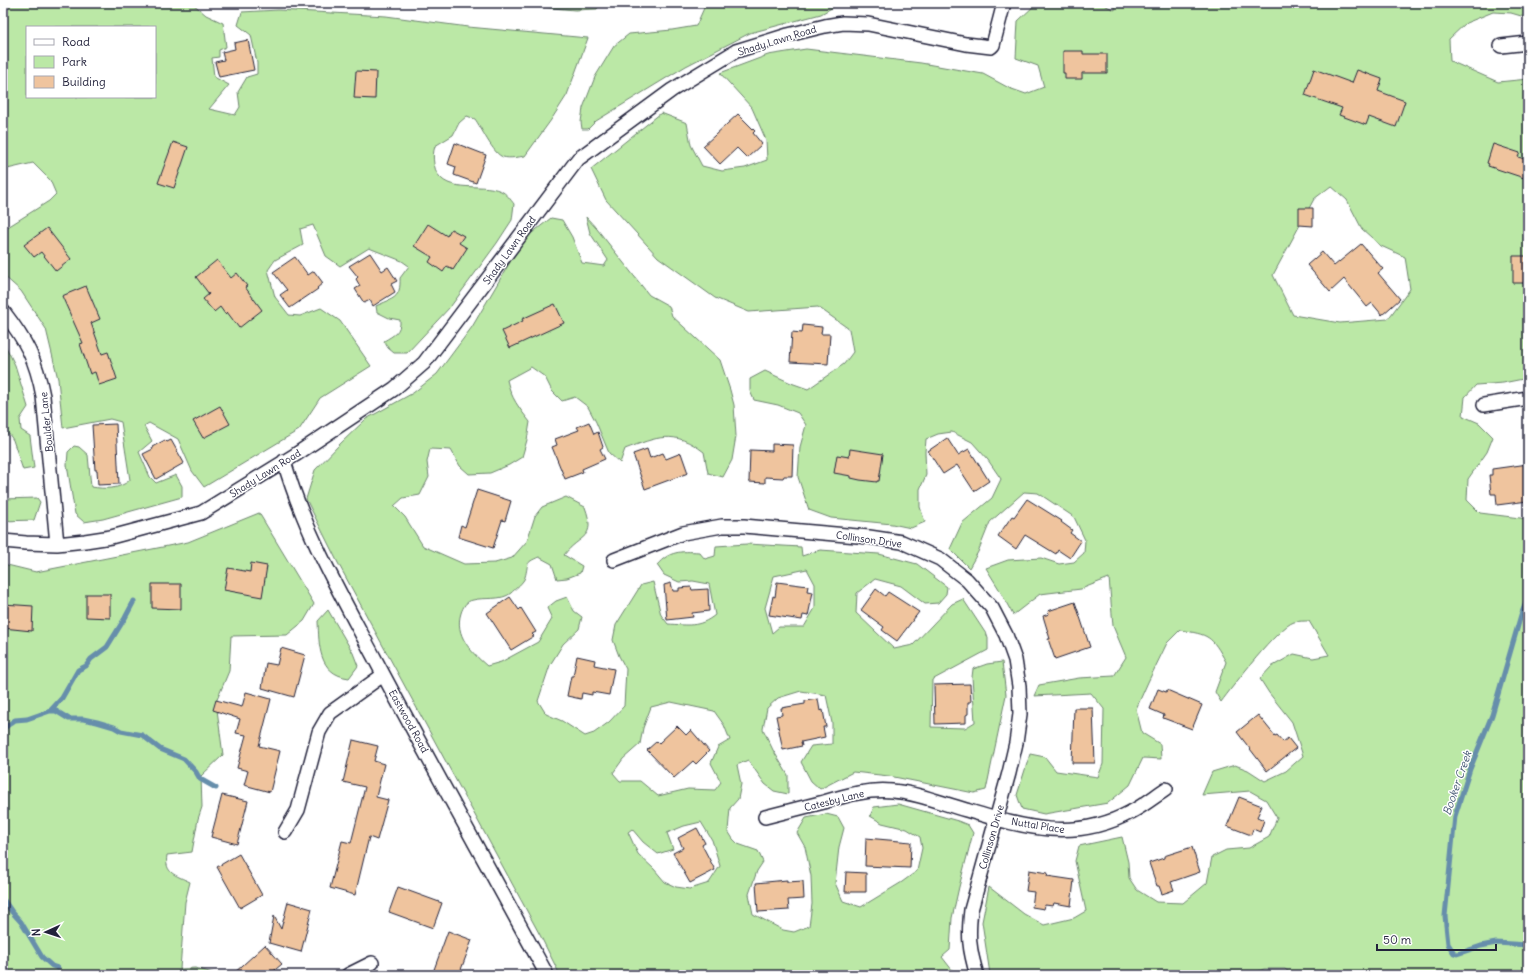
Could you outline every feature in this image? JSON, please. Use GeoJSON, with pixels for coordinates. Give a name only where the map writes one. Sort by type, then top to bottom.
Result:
{"type":"FeatureCollection","features":[{"type":"Feature","properties":{"kind":"street","name":"Shady Lawn Road"},"geometry":{"type":"LineString","coordinates":[[3,541],[57,544],[84,542],[111,537],[201,513],[394,389],[424,363],[578,159],[672,90],[736,51],[788,35],[841,24],[868,24],[966,44],[991,47],[993,45],[1004,3]]}},
{"type":"Feature","properties":{"kind":"street"},"geometry":{"type":"LineString","coordinates":[[1502,46],[1528,43]]}},
{"type":"Feature","properties":{"kind":"street","name":"Boulder Lane"},"geometry":{"type":"LineString","coordinates":[[3,311],[20,333],[30,350],[39,373],[43,396],[57,544]]}},
{"type":"Feature","properties":{"kind":"street"},"geometry":{"type":"LineString","coordinates":[[1484,405],[1528,398]]}},
{"type":"Feature","properties":{"kind":"street","name":"Eastwood Road"},"geometry":{"type":"LineString","coordinates":[[284,461],[299,508],[334,580],[383,675],[547,975]]}},
{"type":"Feature","properties":{"kind":"street","name":"Collinson Drive"},"geometry":{"type":"LineString","coordinates":[[614,560],[683,533],[722,526],[744,526],[870,537],[902,542],[940,559],[967,580],[992,608],[1006,635],[1015,660],[1019,686],[1019,721],[1011,765],[971,910],[969,932],[970,954],[977,975]]}},
{"type":"Feature","properties":{"kind":"street"},"geometry":{"type":"LineString","coordinates":[[285,832],[298,810],[319,732],[330,713],[383,675]]}},
{"type":"Feature","properties":{"kind":"street","name":"Nuttal Place"},"geometry":{"type":"LineString","coordinates":[[996,818],[1046,829],[1063,831],[1079,830],[1100,825],[1130,812],[1166,788]]}},
{"type":"Feature","properties":{"kind":"street","name":"Catesby Lane"},"geometry":{"type":"LineString","coordinates":[[765,818],[851,793],[891,791],[914,793],[996,818]]}},
{"type":"Feature","properties":{"kind":"street"},"geometry":{"type":"LineString","coordinates":[[348,975],[372,963]]}},
{"type":"Feature","properties":{"kind":"green space"},"geometry":{"type":"Polygon","coordinates":[[[3,3],[192,3],[206,15],[223,23],[226,47],[219,50],[219,57],[212,58],[214,77],[229,85],[209,109],[235,115],[240,107],[238,92],[247,77],[257,74],[257,63],[251,35],[238,25],[242,12],[278,10],[386,16],[468,27],[588,38],[567,95],[525,156],[508,158],[499,155],[491,146],[475,119],[467,116],[459,123],[453,135],[435,146],[433,155],[434,164],[438,174],[444,181],[462,186],[492,188],[503,192],[514,204],[512,220],[451,306],[407,353],[394,353],[388,348],[384,341],[394,335],[398,330],[400,320],[389,318],[377,312],[376,306],[395,297],[399,290],[400,278],[409,266],[402,261],[369,248],[340,266],[326,256],[313,225],[300,229],[303,245],[275,260],[268,270],[275,297],[289,315],[300,316],[321,308],[340,321],[371,366],[320,398],[299,430],[204,487],[192,471],[178,439],[149,423],[144,426],[152,441],[139,452],[150,477],[156,483],[176,475],[182,486],[182,497],[103,519],[84,522],[75,514],[67,465],[68,452],[74,446],[79,447],[88,455],[91,487],[112,488],[121,486],[130,480],[121,422],[110,419],[63,428],[58,379],[46,329],[21,291],[3,275],[3,230],[49,201],[56,194],[50,180],[33,163],[3,170],[3,3]]]}},
{"type":"Feature","properties":{"kind":"green space"},"geometry":{"type":"Polygon","coordinates":[[[495,3],[600,3],[597,9],[575,10],[495,3]]]}},
{"type":"Feature","properties":{"kind":"green space"},"geometry":{"type":"Polygon","coordinates":[[[704,3],[837,3],[835,6],[821,14],[750,33],[686,66],[596,121],[588,129],[582,129],[581,122],[583,108],[595,77],[614,46],[629,34],[696,26],[704,8],[704,3]]]}},
{"type":"Feature","properties":{"kind":"green space"},"geometry":{"type":"Polygon","coordinates":[[[1037,3],[1100,3],[1115,10],[1115,3],[1528,3],[1528,18],[1511,13],[1493,12],[1466,23],[1449,39],[1450,61],[1498,82],[1528,79],[1528,378],[1503,383],[1476,385],[1465,397],[1463,416],[1479,423],[1493,437],[1487,452],[1468,479],[1467,500],[1480,513],[1528,519],[1528,975],[1293,975],[1285,969],[1264,969],[1250,975],[990,974],[982,922],[989,887],[1024,914],[1044,925],[1074,918],[1086,911],[1075,861],[1079,846],[1122,837],[1128,862],[1129,878],[1137,890],[1156,902],[1183,903],[1207,883],[1212,857],[1226,850],[1249,848],[1269,837],[1277,818],[1266,800],[1250,791],[1202,795],[1212,772],[1235,765],[1248,770],[1265,781],[1286,771],[1303,756],[1292,722],[1260,679],[1271,667],[1294,654],[1313,658],[1329,655],[1309,621],[1294,622],[1287,626],[1267,645],[1221,702],[1215,692],[1226,662],[1217,646],[1203,635],[1180,630],[1167,643],[1136,709],[1142,733],[1160,744],[1161,759],[1143,758],[1130,785],[1108,803],[1044,814],[1022,809],[1017,795],[1030,754],[1045,757],[1056,771],[1098,777],[1103,764],[1104,709],[1091,693],[1034,696],[1039,685],[1079,678],[1114,676],[1126,657],[1113,626],[1109,578],[1081,589],[1040,594],[1013,615],[986,568],[1008,560],[1041,558],[1059,564],[1074,562],[1084,553],[1085,540],[1074,517],[1038,493],[1024,492],[990,522],[978,552],[969,568],[950,549],[962,523],[992,498],[1001,479],[988,460],[972,442],[952,432],[938,434],[926,439],[926,475],[920,489],[920,507],[925,522],[911,528],[892,524],[831,518],[809,510],[798,477],[800,447],[806,425],[798,413],[778,405],[754,400],[750,391],[750,379],[765,371],[808,389],[844,364],[853,352],[849,329],[818,307],[749,312],[715,298],[658,257],[606,200],[591,169],[661,113],[687,123],[691,145],[702,166],[722,171],[745,168],[767,160],[766,140],[752,108],[720,73],[768,55],[806,49],[921,63],[983,74],[1009,88],[1026,94],[1044,87],[1038,66],[1016,58],[1018,21],[1037,3]],[[1331,186],[1314,199],[1273,275],[1293,315],[1340,323],[1388,319],[1410,289],[1405,257],[1381,246],[1362,229],[1347,200],[1331,186]]]}},
{"type":"Feature","properties":{"kind":"green space"},"geometry":{"type":"Polygon","coordinates":[[[586,217],[649,295],[669,306],[672,316],[720,360],[734,405],[736,436],[732,460],[723,477],[708,473],[704,452],[684,440],[674,438],[665,437],[647,441],[625,449],[620,463],[609,453],[588,407],[575,397],[562,401],[552,391],[545,377],[531,367],[507,380],[513,398],[530,422],[522,457],[509,465],[490,473],[469,474],[460,466],[451,450],[430,449],[427,462],[429,477],[420,495],[403,498],[394,506],[405,517],[423,546],[464,564],[495,563],[512,558],[527,541],[535,516],[542,507],[566,497],[585,507],[589,525],[588,531],[585,536],[564,555],[582,566],[580,573],[567,578],[557,579],[552,564],[539,557],[528,564],[524,579],[511,593],[503,597],[477,599],[468,602],[461,613],[459,621],[462,636],[465,642],[475,655],[487,666],[501,662],[538,642],[552,619],[547,608],[556,601],[567,597],[574,611],[582,617],[579,629],[563,644],[550,665],[538,701],[546,714],[562,721],[585,736],[594,733],[609,722],[624,706],[626,669],[613,640],[616,625],[641,585],[653,582],[661,615],[668,624],[693,625],[704,622],[715,615],[709,584],[693,581],[679,582],[664,575],[657,565],[671,554],[681,552],[699,552],[705,559],[715,556],[716,546],[747,544],[801,547],[802,556],[820,550],[879,554],[917,564],[947,587],[946,594],[938,603],[925,604],[901,586],[875,579],[857,593],[856,613],[894,649],[913,645],[952,604],[963,599],[988,637],[988,650],[932,680],[931,727],[965,728],[975,722],[972,677],[973,669],[987,664],[1002,662],[1006,695],[986,790],[974,793],[889,776],[853,772],[820,789],[811,781],[801,762],[811,746],[832,744],[832,723],[826,695],[801,691],[778,698],[767,708],[763,729],[773,750],[788,775],[788,794],[774,791],[765,784],[748,760],[737,765],[741,784],[738,799],[730,808],[728,831],[738,844],[758,851],[763,862],[757,871],[749,894],[753,914],[783,930],[794,932],[809,926],[812,904],[811,876],[805,847],[797,833],[806,818],[826,814],[838,817],[844,828],[839,847],[835,883],[843,901],[861,907],[917,871],[922,848],[920,837],[907,829],[882,823],[870,816],[874,807],[898,804],[968,825],[973,833],[952,918],[950,950],[942,957],[956,975],[560,975],[540,935],[338,563],[306,499],[315,470],[366,419],[413,393],[437,374],[472,327],[523,240],[551,218],[562,220],[572,237],[582,263],[604,266],[608,260],[590,233],[586,217]],[[807,569],[774,576],[765,608],[772,633],[779,627],[804,627],[815,608],[815,584],[807,569]],[[671,702],[651,707],[643,728],[640,744],[623,759],[613,773],[620,781],[640,781],[658,796],[688,789],[715,790],[721,782],[711,763],[718,747],[730,740],[724,725],[714,711],[671,702]],[[701,822],[684,826],[667,833],[673,849],[658,854],[643,842],[632,829],[628,832],[638,854],[665,882],[676,887],[690,889],[709,883],[720,866],[712,840],[701,822]]]}},
{"type":"Feature","properties":{"kind":"green space"},"geometry":{"type":"Polygon","coordinates":[[[3,341],[15,365],[28,407],[20,419],[21,430],[30,436],[34,468],[23,470],[13,440],[9,434],[3,434],[3,341]]]}},
{"type":"Feature","properties":{"kind":"green space"},"geometry":{"type":"Polygon","coordinates":[[[37,498],[40,502],[34,520],[3,521],[3,499],[37,498]]]}},
{"type":"Feature","properties":{"kind":"green space"},"geometry":{"type":"Polygon","coordinates":[[[259,513],[314,604],[304,621],[287,635],[231,636],[229,671],[216,702],[223,755],[201,776],[202,807],[198,819],[192,852],[167,855],[167,866],[169,870],[190,882],[185,902],[180,969],[195,968],[213,973],[212,975],[3,975],[3,564],[36,572],[188,542],[259,513]]]}},
{"type":"Feature","properties":{"kind":"green space"},"geometry":{"type":"Polygon","coordinates":[[[328,610],[353,653],[358,666],[349,678],[331,671],[322,657],[318,621],[328,610]]]}},
{"type":"Feature","properties":{"kind":"building"},"geometry":{"type":"Polygon","coordinates":[[[248,40],[254,70],[219,77],[215,62],[224,60],[222,52],[235,49],[234,43],[248,40]]]}},
{"type":"Feature","properties":{"kind":"building"},"geometry":{"type":"Polygon","coordinates":[[[1063,51],[1083,51],[1083,54],[1107,54],[1107,73],[1082,73],[1082,79],[1065,79],[1065,73],[1063,73],[1063,51]]]}},
{"type":"Feature","properties":{"kind":"building"},"geometry":{"type":"Polygon","coordinates":[[[1314,69],[1352,83],[1357,70],[1382,79],[1378,91],[1405,101],[1396,127],[1369,117],[1366,125],[1339,115],[1342,108],[1305,95],[1314,69]]]}},
{"type":"Feature","properties":{"kind":"building"},"geometry":{"type":"Polygon","coordinates":[[[356,71],[376,72],[375,99],[354,98],[356,71]]]}},
{"type":"Feature","properties":{"kind":"building"},"geometry":{"type":"Polygon","coordinates":[[[738,114],[755,131],[753,133],[762,144],[747,158],[737,148],[720,164],[703,146],[738,114]]]}},
{"type":"Feature","properties":{"kind":"building"},"geometry":{"type":"Polygon","coordinates":[[[173,142],[188,147],[174,188],[158,183],[173,142]]]}},
{"type":"Feature","properties":{"kind":"building"},"geometry":{"type":"Polygon","coordinates":[[[455,143],[486,155],[476,183],[454,175],[456,167],[448,164],[455,143]]]}},
{"type":"Feature","properties":{"kind":"building"},"geometry":{"type":"Polygon","coordinates":[[[1493,144],[1520,153],[1518,157],[1528,160],[1528,167],[1524,178],[1488,166],[1489,164],[1487,163],[1493,144]]]}},
{"type":"Feature","properties":{"kind":"building"},"geometry":{"type":"Polygon","coordinates":[[[1299,208],[1313,208],[1313,226],[1299,225],[1299,208]]]}},
{"type":"Feature","properties":{"kind":"building"},"geometry":{"type":"Polygon","coordinates":[[[428,224],[447,236],[451,229],[464,236],[459,243],[467,248],[453,270],[447,266],[443,272],[429,262],[432,257],[414,246],[428,224]]]}},
{"type":"Feature","properties":{"kind":"building"},"geometry":{"type":"Polygon","coordinates":[[[47,228],[71,259],[56,271],[41,252],[34,257],[24,245],[47,228]]]}},
{"type":"Feature","properties":{"kind":"building"},"geometry":{"type":"Polygon","coordinates":[[[1361,244],[1383,269],[1378,273],[1400,299],[1382,315],[1372,303],[1367,307],[1344,279],[1330,292],[1307,265],[1322,252],[1334,266],[1361,244]]]}},
{"type":"Feature","properties":{"kind":"building"},"geometry":{"type":"Polygon","coordinates":[[[370,253],[382,271],[388,267],[397,281],[391,284],[395,292],[373,306],[370,300],[364,303],[355,289],[360,286],[356,279],[358,277],[349,266],[370,253]]]}},
{"type":"Feature","properties":{"kind":"building"},"geometry":{"type":"Polygon","coordinates":[[[1513,256],[1528,256],[1528,283],[1513,283],[1513,256]]]}},
{"type":"Feature","properties":{"kind":"building"},"geometry":{"type":"Polygon","coordinates":[[[295,257],[308,275],[314,271],[323,283],[317,288],[318,289],[290,308],[280,295],[287,290],[273,272],[295,257]]]}},
{"type":"Feature","properties":{"kind":"building"},"geometry":{"type":"Polygon","coordinates":[[[217,260],[231,278],[237,273],[247,286],[245,287],[262,310],[239,328],[227,312],[225,314],[220,307],[214,312],[203,299],[209,294],[196,277],[217,260]]]}},
{"type":"Feature","properties":{"kind":"building"},"geometry":{"type":"Polygon","coordinates":[[[86,286],[100,319],[91,323],[102,354],[108,352],[117,379],[99,385],[95,372],[90,374],[80,344],[83,343],[62,296],[86,286]]]}},
{"type":"Feature","properties":{"kind":"building"},"geometry":{"type":"Polygon","coordinates":[[[555,304],[564,323],[510,348],[502,331],[523,321],[522,319],[555,304]]]}},
{"type":"Feature","properties":{"kind":"building"},"geometry":{"type":"Polygon","coordinates":[[[803,325],[822,327],[821,334],[830,334],[828,364],[790,362],[792,332],[802,333],[803,325]]]}},
{"type":"Feature","properties":{"kind":"building"},"geometry":{"type":"Polygon","coordinates":[[[220,406],[230,424],[203,438],[193,421],[220,406]]]}},
{"type":"Feature","properties":{"kind":"building"},"geometry":{"type":"Polygon","coordinates":[[[589,422],[594,434],[598,432],[603,447],[600,449],[605,459],[582,469],[583,472],[565,479],[552,447],[557,445],[555,439],[579,430],[577,427],[589,422]]]}},
{"type":"Feature","properties":{"kind":"building"},"geometry":{"type":"Polygon","coordinates":[[[116,424],[119,484],[98,485],[97,470],[95,470],[92,425],[116,424]]]}},
{"type":"Feature","properties":{"kind":"building"},"geometry":{"type":"Polygon","coordinates":[[[947,438],[958,455],[969,449],[989,481],[974,491],[957,465],[943,474],[928,451],[947,438]]]}},
{"type":"Feature","properties":{"kind":"building"},"geometry":{"type":"Polygon","coordinates":[[[165,440],[167,442],[171,440],[184,463],[156,479],[143,454],[165,440]]]}},
{"type":"Feature","properties":{"kind":"building"},"geometry":{"type":"Polygon","coordinates":[[[772,444],[793,445],[792,476],[784,476],[783,478],[765,477],[765,483],[749,482],[750,450],[772,451],[772,444]]]}},
{"type":"Feature","properties":{"kind":"building"},"geometry":{"type":"Polygon","coordinates":[[[647,449],[650,458],[663,453],[666,459],[681,453],[688,473],[645,489],[633,454],[647,449]]]}},
{"type":"Feature","properties":{"kind":"building"},"geometry":{"type":"Polygon","coordinates":[[[850,449],[883,454],[879,481],[860,480],[851,478],[851,476],[834,473],[837,455],[849,457],[850,449]]]}},
{"type":"Feature","properties":{"kind":"building"},"geometry":{"type":"Polygon","coordinates":[[[1528,464],[1528,501],[1497,505],[1496,494],[1491,494],[1489,475],[1492,475],[1492,469],[1528,464]]]}},
{"type":"Feature","properties":{"kind":"building"},"geometry":{"type":"Polygon","coordinates":[[[477,490],[511,501],[505,521],[502,520],[493,548],[458,537],[461,525],[465,527],[477,490]]]}},
{"type":"Feature","properties":{"kind":"building"},"geometry":{"type":"Polygon","coordinates":[[[1027,499],[1062,521],[1061,522],[1072,530],[1070,533],[1081,541],[1070,558],[1058,550],[1056,554],[1025,535],[1016,549],[998,536],[1012,516],[1014,517],[1027,499]]]}},
{"type":"Feature","properties":{"kind":"building"},"geometry":{"type":"Polygon","coordinates":[[[251,563],[267,566],[262,597],[224,590],[228,568],[250,572],[251,563]]]}},
{"type":"Feature","properties":{"kind":"building"},"geometry":{"type":"Polygon","coordinates":[[[777,582],[808,586],[807,591],[813,592],[808,616],[803,615],[802,620],[769,615],[773,596],[775,597],[777,582]]]}},
{"type":"Feature","properties":{"kind":"building"},"geometry":{"type":"Polygon","coordinates":[[[671,583],[673,591],[679,591],[679,588],[691,587],[692,590],[708,589],[709,611],[692,613],[693,617],[667,620],[664,585],[671,583]]]}},
{"type":"Feature","properties":{"kind":"building"},"geometry":{"type":"Polygon","coordinates":[[[152,584],[181,584],[181,609],[152,608],[152,584]]]}},
{"type":"Feature","properties":{"kind":"building"},"geometry":{"type":"Polygon","coordinates":[[[876,589],[885,596],[888,592],[919,612],[897,641],[882,630],[884,627],[861,610],[876,589]]]}},
{"type":"Feature","properties":{"kind":"building"},"geometry":{"type":"Polygon","coordinates":[[[86,594],[110,594],[110,618],[86,617],[86,594]]]}},
{"type":"Feature","properties":{"kind":"building"},"geometry":{"type":"Polygon","coordinates":[[[510,597],[519,610],[521,608],[536,632],[532,634],[534,636],[511,650],[487,613],[510,597]]]}},
{"type":"Feature","properties":{"kind":"building"},"geometry":{"type":"Polygon","coordinates":[[[1075,602],[1090,647],[1055,659],[1048,639],[1050,639],[1043,616],[1049,614],[1048,611],[1075,602]]]}},
{"type":"Feature","properties":{"kind":"building"},"geometry":{"type":"Polygon","coordinates":[[[3,604],[33,606],[32,631],[3,628],[3,604]]]}},
{"type":"Feature","properties":{"kind":"building"},"geometry":{"type":"Polygon","coordinates":[[[281,648],[305,655],[294,697],[262,688],[266,663],[277,665],[281,648]]]}},
{"type":"Feature","properties":{"kind":"building"},"geometry":{"type":"Polygon","coordinates":[[[577,656],[595,660],[594,665],[614,669],[609,695],[592,692],[592,695],[582,693],[581,699],[567,696],[577,656]]]}},
{"type":"Feature","properties":{"kind":"building"},"geometry":{"type":"Polygon","coordinates":[[[970,684],[971,702],[968,702],[966,723],[935,724],[934,685],[970,684]]]}},
{"type":"Feature","properties":{"kind":"building"},"geometry":{"type":"Polygon","coordinates":[[[1158,689],[1166,692],[1167,690],[1202,705],[1192,729],[1163,718],[1164,715],[1150,709],[1158,689]]]}},
{"type":"Feature","properties":{"kind":"building"},"geometry":{"type":"Polygon","coordinates":[[[246,692],[271,699],[259,746],[280,751],[270,792],[244,785],[248,771],[237,768],[246,735],[236,733],[240,719],[213,710],[216,700],[242,707],[246,692]]]}},
{"type":"Feature","properties":{"kind":"building"},"geometry":{"type":"Polygon","coordinates":[[[818,699],[820,711],[823,710],[826,727],[823,727],[825,737],[801,742],[802,746],[783,750],[776,716],[782,715],[781,708],[805,704],[805,701],[818,699]]]}},
{"type":"Feature","properties":{"kind":"building"},"geometry":{"type":"Polygon","coordinates":[[[1074,708],[1093,708],[1095,763],[1072,763],[1074,708]]]}},
{"type":"Feature","properties":{"kind":"building"},"geometry":{"type":"Polygon","coordinates":[[[1258,715],[1275,736],[1277,735],[1283,742],[1288,738],[1296,748],[1267,771],[1237,732],[1258,715]]]}},
{"type":"Feature","properties":{"kind":"building"},"geometry":{"type":"Polygon","coordinates":[[[677,726],[686,735],[691,730],[709,751],[696,764],[693,761],[674,778],[647,750],[657,741],[659,743],[677,726]]]}},
{"type":"Feature","properties":{"kind":"building"},"geometry":{"type":"Polygon","coordinates":[[[353,740],[378,746],[374,761],[384,764],[376,797],[388,800],[377,840],[369,837],[355,895],[330,888],[342,841],[351,843],[365,787],[343,782],[353,740]]]}},
{"type":"Feature","properties":{"kind":"building"},"geometry":{"type":"Polygon","coordinates":[[[222,795],[248,801],[237,844],[211,837],[222,795]]]}},
{"type":"Feature","properties":{"kind":"building"},"geometry":{"type":"Polygon","coordinates":[[[1239,797],[1262,806],[1257,817],[1264,820],[1260,832],[1253,829],[1251,835],[1227,826],[1239,797]]]}},
{"type":"Feature","properties":{"kind":"building"},"geometry":{"type":"Polygon","coordinates":[[[697,828],[705,843],[702,845],[715,870],[690,883],[673,853],[683,848],[678,838],[697,828]]]}},
{"type":"Feature","properties":{"kind":"building"},"geometry":{"type":"Polygon","coordinates":[[[866,838],[911,842],[910,868],[865,866],[866,838]]]}},
{"type":"Feature","properties":{"kind":"building"},"geometry":{"type":"Polygon","coordinates":[[[1192,847],[1200,872],[1171,882],[1174,890],[1162,894],[1159,886],[1157,886],[1149,863],[1164,858],[1164,856],[1192,847]]]}},
{"type":"Feature","properties":{"kind":"building"},"geometry":{"type":"Polygon","coordinates":[[[239,854],[262,895],[240,908],[217,867],[239,854]]]}},
{"type":"Feature","properties":{"kind":"building"},"geometry":{"type":"Polygon","coordinates":[[[1029,870],[1048,873],[1047,876],[1074,880],[1071,906],[1054,903],[1053,906],[1045,905],[1044,909],[1032,907],[1034,892],[1026,891],[1029,870]]]}},
{"type":"Feature","properties":{"kind":"building"},"geometry":{"type":"Polygon","coordinates":[[[846,872],[866,873],[866,892],[845,892],[846,872]]]}},
{"type":"Feature","properties":{"kind":"building"},"geometry":{"type":"Polygon","coordinates":[[[787,880],[787,882],[803,881],[804,899],[788,900],[789,910],[758,912],[756,883],[787,880]]]}},
{"type":"Feature","properties":{"kind":"building"},"geometry":{"type":"Polygon","coordinates":[[[398,887],[442,903],[433,928],[389,912],[398,887]]]}},
{"type":"Feature","properties":{"kind":"building"},"geometry":{"type":"Polygon","coordinates":[[[288,902],[312,909],[301,952],[269,943],[274,916],[281,929],[288,902]]]}},
{"type":"Feature","properties":{"kind":"building"},"geometry":{"type":"Polygon","coordinates":[[[448,931],[472,940],[459,975],[432,975],[448,931]]]}},
{"type":"Feature","properties":{"kind":"building"},"geometry":{"type":"Polygon","coordinates":[[[265,945],[282,964],[269,975],[232,975],[265,945]]]}},
{"type":"Feature","properties":{"kind":"waterway","name":"Booker Creek"},"geometry":{"type":"LineString","coordinates":[[1528,598],[1521,615],[1492,715],[1470,769],[1455,816],[1445,916],[1448,944],[1454,953],[1457,954],[1496,943],[1528,945]]}},
{"type":"Feature","properties":{"kind":"waterway"},"geometry":{"type":"LineString","coordinates":[[3,729],[15,720],[27,719],[50,711],[62,698],[78,670],[86,666],[91,659],[107,647],[134,601]]}},
{"type":"Feature","properties":{"kind":"waterway"},"geometry":{"type":"LineString","coordinates":[[50,711],[56,711],[69,719],[83,719],[97,722],[114,727],[121,731],[142,735],[160,749],[184,759],[196,772],[200,779],[216,788]]}},
{"type":"Feature","properties":{"kind":"waterway"},"geometry":{"type":"LineString","coordinates":[[3,899],[21,922],[42,957],[52,966],[58,968]]}}]}
